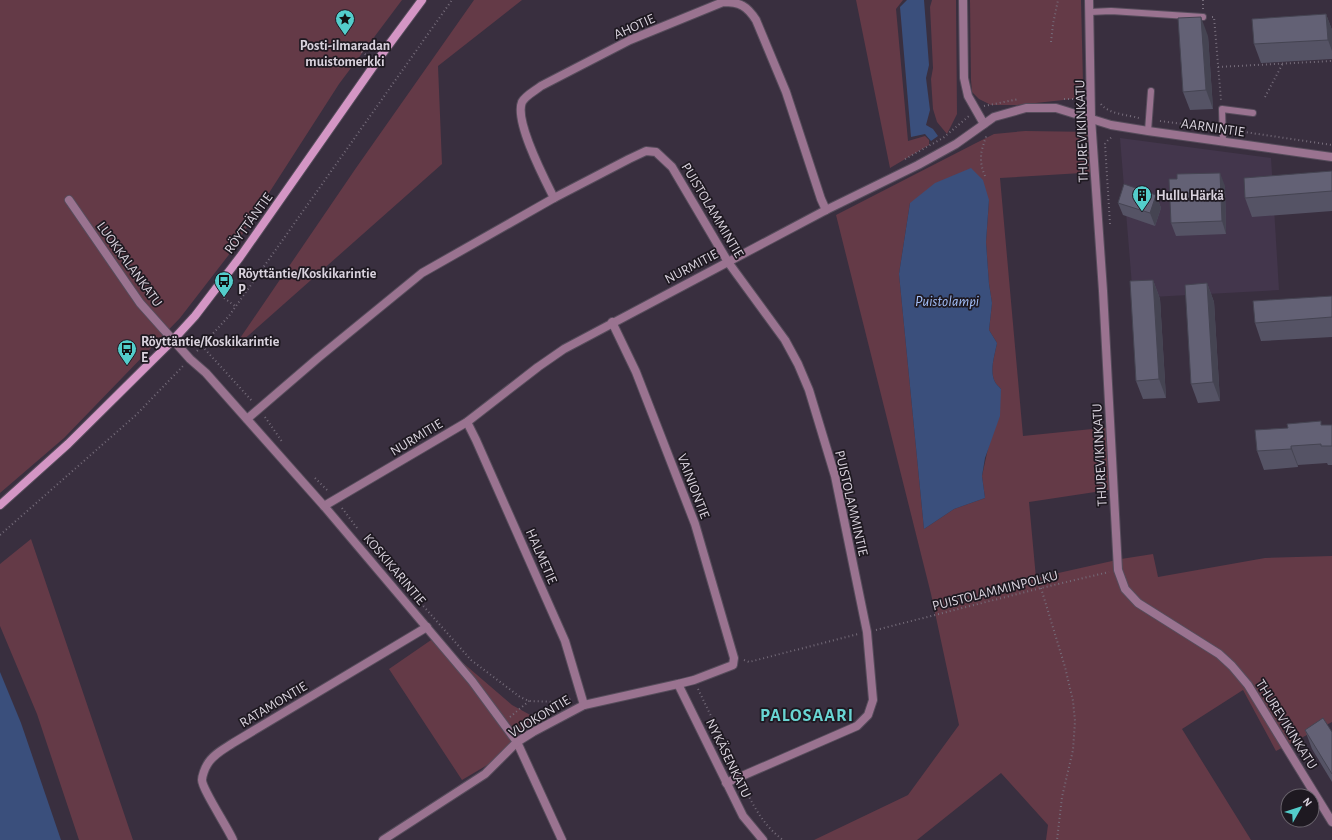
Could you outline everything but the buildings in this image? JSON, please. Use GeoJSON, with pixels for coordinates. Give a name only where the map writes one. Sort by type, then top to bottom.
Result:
{"type":"FeatureCollection","features":[{"type":"Feature","properties":{"kind":"street","name":"RÖYTTÄNTIE"},"geometry":{"type":"LineString","coordinates":[[0,505],[68,444],[173,340],[195,316],[240,257],[422,0]]}},
{"type":"Feature","properties":{"kind":"street"},"geometry":{"type":"LineString","coordinates":[[963,0],[964,78],[968,96],[984,124]]}},
{"type":"Feature","properties":{"kind":"street","name":"THUREVIKINKATU"},"geometry":{"type":"LineString","coordinates":[[1089,0],[1092,99],[1091,118],[1118,570],[1125,589],[1138,603],[1219,654],[1232,666],[1248,685],[1332,822]]}},
{"type":"Feature","properties":{"kind":"street","name":"AHOTIE"},"geometry":{"type":"LineString","coordinates":[[554,198],[535,158],[524,129],[520,110],[523,100],[529,94],[542,86],[630,40],[723,2],[735,2],[744,6],[751,12],[756,20],[786,92],[821,199],[826,210]]}},
{"type":"Feature","properties":{"kind":"street","name":"NURMITIE"},"geometry":{"type":"LineString","coordinates":[[324,506],[467,422],[538,367],[564,349],[612,322],[826,210],[918,165],[956,144],[994,117],[1026,108],[1056,108],[1091,118]]}},
{"type":"Feature","properties":{"kind":"street","name":"AARNINTIE"},"geometry":{"type":"LineString","coordinates":[[1091,118],[1111,125],[1148,132],[1332,157]]}},
{"type":"Feature","properties":{"kind":"street","name":"PUISTOLAMMINTIE"},"geometry":{"type":"LineString","coordinates":[[246,419],[422,273],[554,198],[629,159],[646,151],[656,152],[672,167],[728,262],[785,340],[798,364],[809,390],[835,476],[867,632],[873,700],[868,715],[857,726],[726,782]]}},
{"type":"Feature","properties":{"kind":"street","name":"LUOKKALANKATU"},"geometry":{"type":"LineString","coordinates":[[69,200],[140,303],[173,340]]}},
{"type":"Feature","properties":{"kind":"street","name":"VAINIONTIE"},"geometry":{"type":"LineString","coordinates":[[612,322],[636,372],[695,524],[734,661]]}},
{"type":"Feature","properties":{"kind":"street","name":"KOSKIKARINTIE"},"geometry":{"type":"LineString","coordinates":[[173,340],[190,359],[206,373],[324,506],[472,681],[517,742],[562,840]]}},
{"type":"Feature","properties":{"kind":"street","name":"HALMETIE"},"geometry":{"type":"LineString","coordinates":[[467,422],[565,641],[584,705]]}},
{"type":"Feature","properties":{"kind":"street","name":"RATAMONTIE"},"geometry":{"type":"LineString","coordinates":[[233,840],[207,793],[202,780],[207,765],[217,754],[427,627]]}},
{"type":"Feature","properties":{"kind":"street","name":"VUOKONTIE"},"geometry":{"type":"LineString","coordinates":[[383,840],[485,774],[517,742],[584,705],[694,680],[734,661]]}},
{"type":"Feature","properties":{"kind":"street","name":"NYKÄSENKATU"},"geometry":{"type":"LineString","coordinates":[[678,684],[743,816],[763,840]]}},
{"type":"Feature","properties":{"kind":"lane"},"geometry":{"type":"LineString","coordinates":[[1090,12],[1111,11],[1203,17]]}},
{"type":"Feature","properties":{"kind":"lane"},"geometry":{"type":"LineString","coordinates":[[1148,132],[1150,91]]}},
{"type":"Feature","properties":{"kind":"lane"},"geometry":{"type":"LineString","coordinates":[[1223,142],[1222,109],[1252,113]]}},
{"type":"Feature","properties":{"kind":"path"},"geometry":{"type":"LineString","coordinates":[[0,535],[136,416],[229,316],[452,0]]}},
{"type":"Feature","properties":{"kind":"path"},"geometry":{"type":"LineString","coordinates":[[1051,42],[1058,0]]}},
{"type":"Feature","properties":{"kind":"path"},"geometry":{"type":"LineString","coordinates":[[1203,0],[1203,17],[1214,17],[1222,109]]}},
{"type":"Feature","properties":{"kind":"path"},"geometry":{"type":"LineString","coordinates":[[355,47],[377,62]]}},
{"type":"Feature","properties":{"kind":"path"},"geometry":{"type":"LineString","coordinates":[[1218,66],[1332,61]]}},
{"type":"Feature","properties":{"kind":"path"},"geometry":{"type":"LineString","coordinates":[[1265,98],[1283,63]]}},
{"type":"Feature","properties":{"kind":"path"},"geometry":{"type":"LineString","coordinates":[[1092,99],[1099,100],[1103,106],[1110,111],[1148,120],[1332,145]]}},
{"type":"Feature","properties":{"kind":"path"},"geometry":{"type":"LineString","coordinates":[[985,176],[980,165],[981,150],[994,117],[986,105]]}},
{"type":"Feature","properties":{"kind":"path"},"geometry":{"type":"LineString","coordinates":[[1110,111],[1112,137],[1105,144],[1110,229]]}},
{"type":"Feature","properties":{"kind":"path"},"geometry":{"type":"LineString","coordinates":[[224,298],[236,306]]}},
{"type":"Feature","properties":{"kind":"path"},"geometry":{"type":"LineString","coordinates":[[202,346],[258,408],[287,449]]}},
{"type":"Feature","properties":{"kind":"path"},"geometry":{"type":"LineString","coordinates":[[313,477],[335,499],[359,530]]}},
{"type":"Feature","properties":{"kind":"path","name":"PUISTOLAMMINPOLKU"},"geometry":{"type":"LineString","coordinates":[[734,661],[749,662],[1118,570]]}},
{"type":"Feature","properties":{"kind":"path"},"geometry":{"type":"LineString","coordinates":[[1041,588],[1065,667],[1073,701],[1075,720],[1073,750],[1062,797],[1057,840]]}},
{"type":"Feature","properties":{"kind":"path"},"geometry":{"type":"LineString","coordinates":[[416,597],[471,660],[520,697],[529,701],[558,702],[581,696]]}},
{"type":"Feature","properties":{"kind":"path"},"geometry":{"type":"LineString","coordinates":[[694,680],[755,808],[767,825],[783,840]]}},
{"type":"Feature","properties":{"kind":"path"},"geometry":{"type":"LineString","coordinates":[[503,722],[529,701]]}},
{"type":"Feature","properties":{"kind":"shaded area"},"geometry":{"type":"Polygon","coordinates":[[[0,0],[402,0],[339,84],[231,252],[180,318],[64,438],[0,493],[0,0]]]}},
{"type":"Feature","properties":{"kind":"shaded area"},"geometry":{"type":"Polygon","coordinates":[[[474,0],[522,0],[438,66],[442,164],[232,350],[356,168],[474,0]]]}},
{"type":"Feature","properties":{"kind":"shaded area"},"geometry":{"type":"Polygon","coordinates":[[[856,0],[903,0],[896,9],[908,141],[925,136],[929,140],[929,145],[890,168],[856,0]]]}},
{"type":"Feature","properties":{"kind":"shaded area"},"geometry":{"type":"Polygon","coordinates":[[[932,0],[956,0],[957,114],[947,134],[937,122],[933,109],[931,79],[933,68],[930,7],[932,0]]]}},
{"type":"Feature","properties":{"kind":"shaded area"},"geometry":{"type":"Polygon","coordinates":[[[970,0],[1081,0],[1082,98],[1017,105],[991,105],[979,99],[972,92],[970,0]]]}},
{"type":"Feature","properties":{"kind":"shaded area"},"geometry":{"type":"Polygon","coordinates":[[[1025,131],[1095,132],[1098,172],[1000,178],[1023,436],[1112,427],[1115,489],[1029,502],[1036,578],[1121,559],[1153,554],[1158,577],[1265,558],[1332,556],[1332,722],[1276,751],[1243,690],[1182,729],[1251,840],[1046,840],[1048,825],[1001,773],[917,840],[814,840],[908,795],[959,725],[931,594],[836,215],[994,134],[1025,131]],[[989,200],[910,203],[899,274],[924,529],[954,509],[985,498],[982,476],[1001,389],[995,382],[992,373],[997,343],[989,330],[992,303],[986,242],[989,200]]]}},
{"type":"Feature","properties":{"kind":"shaded area"},"geometry":{"type":"Polygon","coordinates":[[[1120,138],[1271,158],[1279,290],[1133,298],[1120,138]]]}},
{"type":"Feature","properties":{"kind":"shaded area"},"geometry":{"type":"Polygon","coordinates":[[[31,539],[133,840],[79,840],[37,714],[0,626],[0,564],[31,539]]]}},
{"type":"Feature","properties":{"kind":"shaded area"},"geometry":{"type":"Polygon","coordinates":[[[434,638],[512,705],[534,717],[494,761],[462,780],[389,669],[434,638]]]}},
{"type":"Feature","properties":{"kind":"water"},"geometry":{"type":"Polygon","coordinates":[[[907,0],[924,0],[929,65],[926,78],[930,110],[926,125],[933,129],[938,136],[931,141],[925,134],[911,137],[900,7],[907,0]]]}},
{"type":"Feature","properties":{"kind":"water","name":"Puistolampi"},"geometry":{"type":"Polygon","coordinates":[[[971,168],[983,180],[989,200],[986,242],[992,303],[989,330],[997,343],[992,373],[995,382],[1001,389],[1000,416],[985,458],[982,476],[985,498],[954,509],[924,529],[899,274],[910,203],[935,183],[971,168]]]}},
{"type":"Feature","properties":{"kind":"water"},"geometry":{"type":"Polygon","coordinates":[[[0,672],[21,723],[61,840],[0,840],[0,672]]]}},
{"type":"Feature","properties":{"kind":"place","name":"Posti-ilmaradan muistomerkki"},"geometry":{"type":"Point","coordinates":[345,36]}},
{"type":"Feature","properties":{"kind":"place","name":"Hullu Härkä"},"geometry":{"type":"Point","coordinates":[1142,212]}},
{"type":"Feature","properties":{"kind":"place","name":"Röyttäntie/Koskikarintie P"},"geometry":{"type":"Point","coordinates":[224,298]}},
{"type":"Feature","properties":{"kind":"place","name":"Röyttäntie/Koskikarintie E"},"geometry":{"type":"Point","coordinates":[127,366]}},
{"type":"Feature","properties":{"kind":"district","name":"PALOSAARI"},"geometry":{"type":"Point","coordinates":[807,715]}}]}
